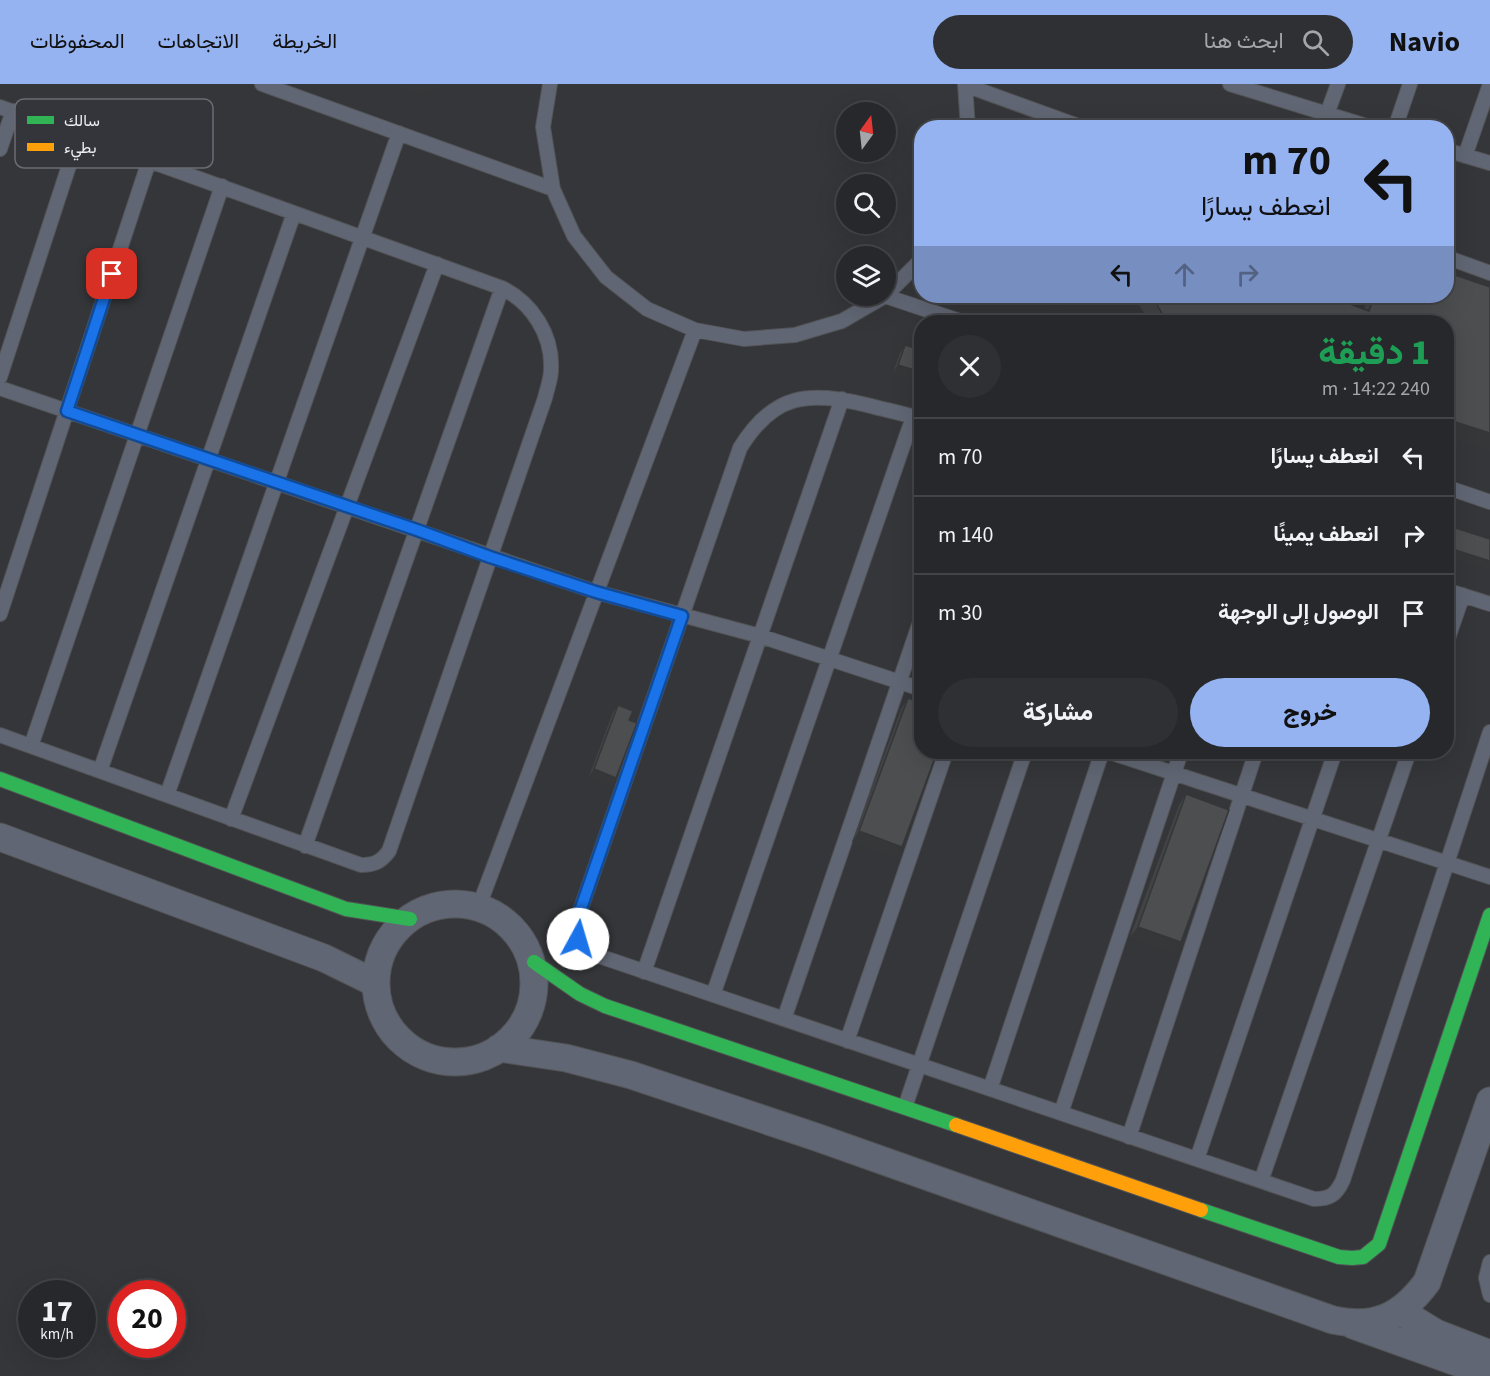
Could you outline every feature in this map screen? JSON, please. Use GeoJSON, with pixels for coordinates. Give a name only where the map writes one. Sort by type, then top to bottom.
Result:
{"type":"FeatureCollection","features":[{"type":"Feature","properties":{"kind":"street"},"geometry":{"type":"LineString","coordinates":[[0,779],[346,909],[378,916],[410,919]]}},
{"type":"Feature","properties":{"kind":"street"},"geometry":{"type":"LineString","coordinates":[[0,837],[302,949],[374,982]]}},
{"type":"Feature","properties":{"kind":"street"},"geometry":{"type":"LineString","coordinates":[[461,903],[479,906],[494,912],[520,933],[534,962],[533,982],[522,1022],[499,1048],[467,1060],[450,1062],[432,1059],[416,1053],[390,1030],[375,999],[374,982],[387,948],[397,932],[410,919],[425,909],[443,904],[461,903]]}},
{"type":"Feature","properties":{"kind":"street"},"geometry":{"type":"LineString","coordinates":[[534,962],[572,989],[605,1006],[1331,1255],[1350,1259],[1361,1258],[1372,1253],[1384,1232],[1490,915]]}},
{"type":"Feature","properties":{"kind":"street"},"geometry":{"type":"LineString","coordinates":[[499,1048],[566,1058],[631,1074],[1490,1374]]}},
{"type":"Feature","properties":{"kind":"street"},"geometry":{"type":"LineString","coordinates":[[1349,1324],[1375,1322],[1400,1311],[1415,1298],[1427,1282],[1490,1101]]}},
{"type":"Feature","properties":{"kind":"street"},"geometry":{"type":"LineString","coordinates":[[1400,1311],[1436,1334],[1490,1354]]}},
{"type":"Feature","properties":{"kind":"lane"},"geometry":{"type":"LineString","coordinates":[[262,84],[553,189]]}},
{"type":"Feature","properties":{"kind":"lane"},"geometry":{"type":"LineString","coordinates":[[550,84],[543,127],[553,189],[574,236],[606,277],[647,309],[695,330],[744,339],[795,335],[842,321],[868,306]]}},
{"type":"Feature","properties":{"kind":"lane"},"geometry":{"type":"LineString","coordinates":[[967,120],[965,84],[1062,120]]}},
{"type":"Feature","properties":{"kind":"lane"},"geometry":{"type":"LineString","coordinates":[[1230,84],[1258,88],[1347,120]]}},
{"type":"Feature","properties":{"kind":"lane"},"geometry":{"type":"LineString","coordinates":[[1327,114],[1338,84]]}},
{"type":"Feature","properties":{"kind":"lane"},"geometry":{"type":"LineString","coordinates":[[1398,120],[1410,84]]}},
{"type":"Feature","properties":{"kind":"lane"},"geometry":{"type":"LineString","coordinates":[[1465,156],[1490,84]]}},
{"type":"Feature","properties":{"kind":"lane"},"geometry":{"type":"LineString","coordinates":[[0,149],[6,109]]}},
{"type":"Feature","properties":{"kind":"lane"},"geometry":{"type":"LineString","coordinates":[[167,795],[399,133]]}},
{"type":"Feature","properties":{"kind":"lane"},"geometry":{"type":"LineString","coordinates":[[1454,153],[1490,163]]}},
{"type":"Feature","properties":{"kind":"lane"},"geometry":{"type":"LineString","coordinates":[[0,377],[68,168]]}},
{"type":"Feature","properties":{"kind":"lane"},"geometry":{"type":"LineString","coordinates":[[0,614],[147,168]]}},
{"type":"Feature","properties":{"kind":"lane"},"geometry":{"type":"LineString","coordinates":[[0,735],[361,865],[372,865],[382,860],[389,851],[545,398],[552,370],[548,342],[535,316],[516,296],[437,264],[169,168]]}},
{"type":"Feature","properties":{"kind":"lane"},"geometry":{"type":"LineString","coordinates":[[31,746],[222,186]]}},
{"type":"Feature","properties":{"kind":"lane"},"geometry":{"type":"LineString","coordinates":[[100,771],[294,213]]}},
{"type":"Feature","properties":{"kind":"lane"},"geometry":{"type":"LineString","coordinates":[[1454,260],[1490,273]]}},
{"type":"Feature","properties":{"kind":"lane"},"geometry":{"type":"LineString","coordinates":[[231,819],[437,264]]}},
{"type":"Feature","properties":{"kind":"lane"},"geometry":{"type":"LineString","coordinates":[[896,285],[914,267]]}},
{"type":"Feature","properties":{"kind":"lane"},"geometry":{"type":"LineString","coordinates":[[305,846],[501,288]]}},
{"type":"Feature","properties":{"kind":"lane"},"geometry":{"type":"LineString","coordinates":[[896,300],[942,315]]}},
{"type":"Feature","properties":{"kind":"lane"},"geometry":{"type":"LineString","coordinates":[[479,906],[695,330]]}},
{"type":"Feature","properties":{"kind":"lane"},"geometry":{"type":"LineString","coordinates":[[0,388],[596,592],[760,636],[914,687]]}},
{"type":"Feature","properties":{"kind":"lane"},"geometry":{"type":"LineString","coordinates":[[914,417],[842,399],[817,396],[793,400],[771,411],[753,427],[740,448],[576,928],[578,939],[584,948],[593,954],[1314,1199],[1327,1199],[1337,1192],[1490,732]]}},
{"type":"Feature","properties":{"kind":"lane"},"geometry":{"type":"LineString","coordinates":[[644,972],[842,399]]}},
{"type":"Feature","properties":{"kind":"lane"},"geometry":{"type":"LineString","coordinates":[[713,995],[829,659],[914,426]]}},
{"type":"Feature","properties":{"kind":"lane"},"geometry":{"type":"LineString","coordinates":[[1454,490],[1490,502]]}},
{"type":"Feature","properties":{"kind":"lane"},"geometry":{"type":"LineString","coordinates":[[1454,593],[1490,604]]}},
{"type":"Feature","properties":{"kind":"lane"},"geometry":{"type":"LineString","coordinates":[[1454,621],[1463,596]]}},
{"type":"Feature","properties":{"kind":"lane"},"geometry":{"type":"LineString","coordinates":[[784,1019],[914,639]]}},
{"type":"Feature","properties":{"kind":"lane"},"geometry":{"type":"LineString","coordinates":[[848,1041],[944,759]]}},
{"type":"Feature","properties":{"kind":"lane"},"geometry":{"type":"LineString","coordinates":[[904,1107],[1023,759]]}},
{"type":"Feature","properties":{"kind":"lane"},"geometry":{"type":"LineString","coordinates":[[990,1089],[1100,759]]}},
{"type":"Feature","properties":{"kind":"lane"},"geometry":{"type":"LineString","coordinates":[[1131,759],[1490,877]]}},
{"type":"Feature","properties":{"kind":"lane"},"geometry":{"type":"LineString","coordinates":[[1061,1113],[1179,759]]}},
{"type":"Feature","properties":{"kind":"lane"},"geometry":{"type":"LineString","coordinates":[[1129,1137],[1254,759]]}},
{"type":"Feature","properties":{"kind":"lane"},"geometry":{"type":"LineString","coordinates":[[1197,1159],[1333,759]]}},
{"type":"Feature","properties":{"kind":"lane"},"geometry":{"type":"LineString","coordinates":[[1261,1181],[1407,759]]}},
{"type":"Feature","properties":{"kind":"lane"},"geometry":{"type":"LineString","coordinates":[[1490,1262],[1486,1278],[1490,1295]]}},
{"type":"Feature","properties":{"kind":"building"},"geometry":{"type":"Polygon","coordinates":[[[1454,275],[1490,287],[1490,433],[1454,422],[1454,315],[1163,315],[1156,303],[1347,303],[1369,311],[1372,303],[1454,303],[1454,275]]]}},
{"type":"Feature","properties":{"kind":"building"},"geometry":{"type":"Polygon","coordinates":[[[905,345],[914,348],[914,370],[898,365],[905,345]]]}},
{"type":"Feature","properties":{"kind":"building"},"geometry":{"type":"Polygon","coordinates":[[[1454,528],[1490,539],[1490,561],[1454,550],[1454,528]]]}},
{"type":"Feature","properties":{"kind":"building"},"geometry":{"type":"Polygon","coordinates":[[[908,698],[914,700],[914,759],[934,759],[902,847],[859,831],[908,698]]]}},
{"type":"Feature","properties":{"kind":"building"},"geometry":{"type":"Polygon","coordinates":[[[618,705],[633,711],[629,720],[637,723],[616,778],[594,769],[618,705]]]}},
{"type":"Feature","properties":{"kind":"building"},"geometry":{"type":"Polygon","coordinates":[[[1186,794],[1229,810],[1181,942],[1138,927],[1186,794]]]}},
{"type":"Feature","properties":{"kind":"traffic: fast"},"geometry":{"type":"LineString","coordinates":[[0,779],[346,909],[410,919]]}},
{"type":"Feature","properties":{"kind":"traffic: fast"},"geometry":{"type":"LineString","coordinates":[[1201,1210],[1339,1257],[1363,1257],[1379,1244],[1490,915]]}},
{"type":"Feature","properties":{"kind":"traffic: fast"},"geometry":{"type":"LineString","coordinates":[[534,962],[580,994],[605,1006],[956,1125]]}},
{"type":"Feature","properties":{"kind":"traffic: slow"},"geometry":{"type":"LineString","coordinates":[[956,1125],[1201,1210]]}},
{"type":"Feature","properties":{"kind":"route"},"geometry":{"type":"LineString","coordinates":[[112,274],[67,411],[490,557],[596,592],[682,616],[578,917],[576,928],[578,939]]}}]}
